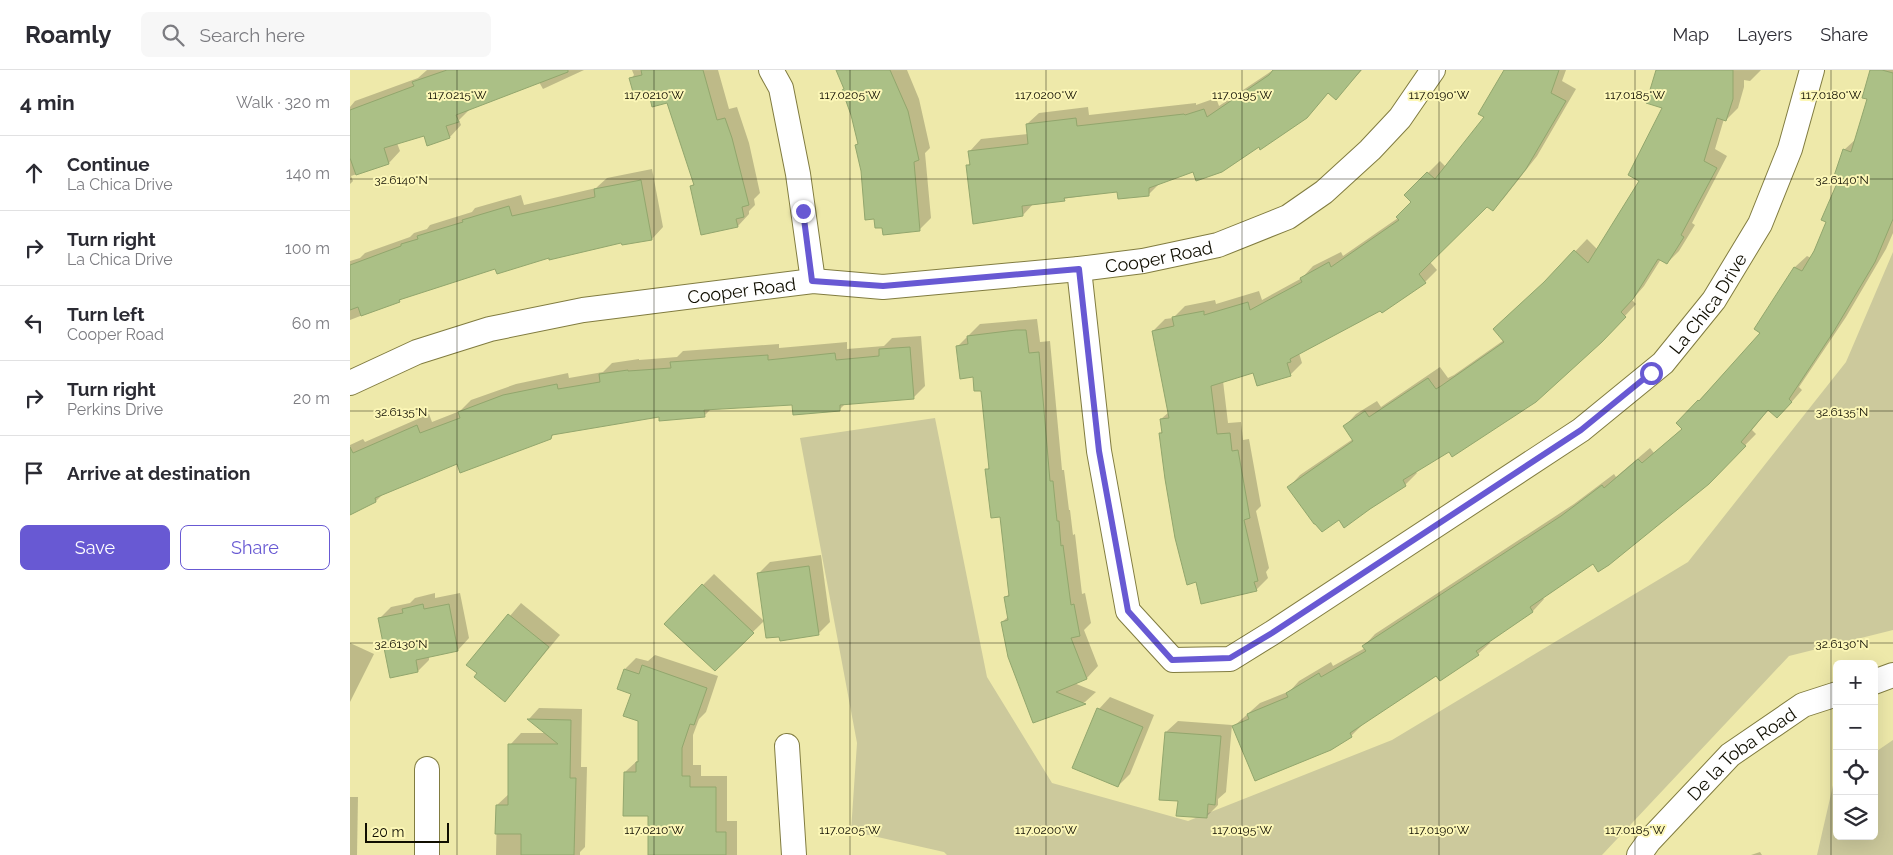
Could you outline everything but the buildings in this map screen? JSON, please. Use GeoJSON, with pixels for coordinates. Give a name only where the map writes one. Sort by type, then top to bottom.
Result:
{"type":"FeatureCollection","features":[{"type":"Feature","properties":{"kind":"street"},"geometry":{"type":"LineString","coordinates":[[772,70],[781,88],[798,174],[812,281]]}},
{"type":"Feature","properties":{"kind":"street","name":"Cooper Road"},"geometry":{"type":"LineString","coordinates":[[350,382],[417,352],[490,329],[592,308],[812,281],[883,286],[1079,269],[1143,261],[1218,245],[1288,217],[1324,192],[1370,150],[1400,118],[1433,70]]}},
{"type":"Feature","properties":{"kind":"street","name":"La Chica Drive"},"geometry":{"type":"LineString","coordinates":[[1079,269],[1099,451],[1128,611],[1172,660],[1230,658],[1272,633],[1581,430],[1663,363],[1714,300],[1760,224],[1790,149],[1812,70]]}},
{"type":"Feature","properties":{"kind":"street"},"geometry":{"type":"LineString","coordinates":[[1878,681],[1893,675]]}},
{"type":"Feature","properties":{"kind":"street","name":"De la Toba Road"},"geometry":{"type":"LineString","coordinates":[[1639,855],[1649,841],[1730,756],[1803,705],[1833,695]]}},
{"type":"Feature","properties":{"kind":"street"},"geometry":{"type":"LineString","coordinates":[[787,746],[794,855]]}},
{"type":"Feature","properties":{"kind":"street"},"geometry":{"type":"LineString","coordinates":[[427,855],[428,769]]}},
{"type":"Feature","properties":{"kind":"shaded area"},"geometry":{"type":"Polygon","coordinates":[[[1893,252],[1893,630],[1789,656],[1602,855],[947,855],[944,852],[851,831],[857,743],[800,438],[935,418],[987,677],[1052,783],[1188,821],[1392,740],[1688,562],[1846,362],[1893,252]]]}},
{"type":"Feature","properties":{"kind":"shaded area"},"geometry":{"type":"Polygon","coordinates":[[[1893,740],[1893,855],[1817,855],[1833,785],[1833,840],[1878,840],[1878,750],[1893,740]]]}},
{"type":"Feature","properties":{"kind":"route"},"geometry":{"type":"LineString","coordinates":[[803,211],[812,281],[883,286],[1079,269],[1099,451],[1128,611],[1172,660],[1230,658],[1272,633],[1581,430],[1651,373]]}}]}
